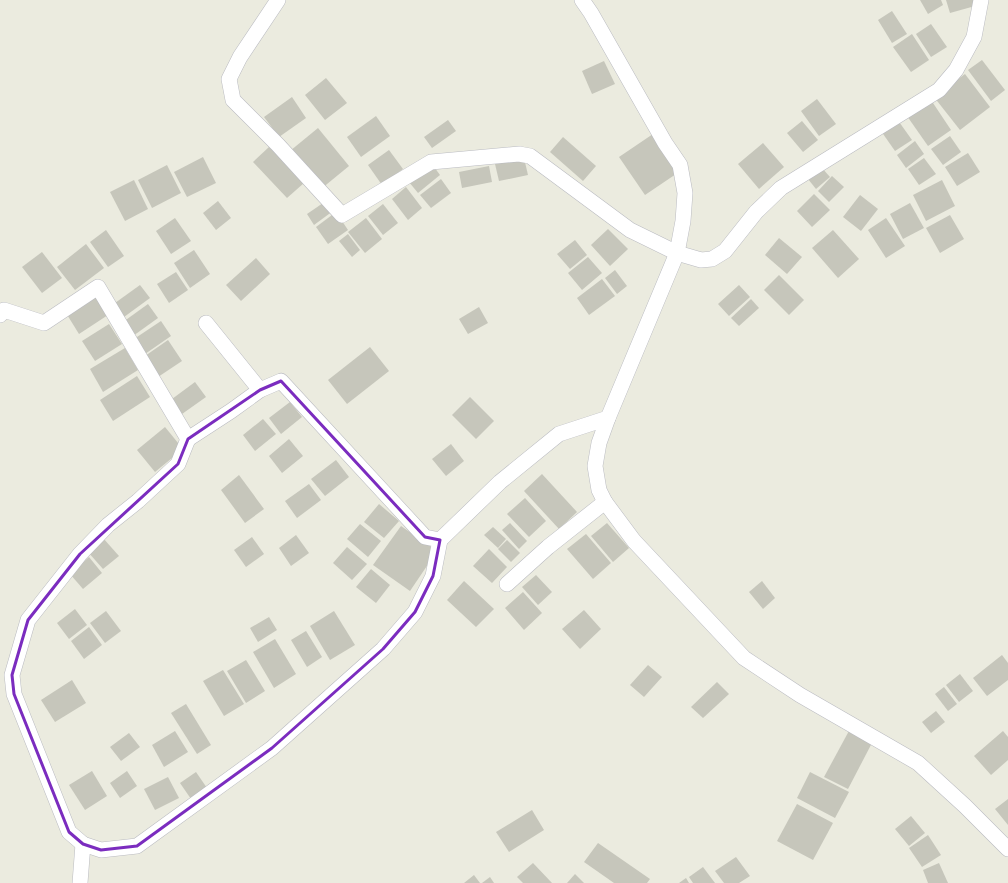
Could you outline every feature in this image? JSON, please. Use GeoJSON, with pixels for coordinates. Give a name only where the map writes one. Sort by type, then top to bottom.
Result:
{"type":"FeatureCollection","features":[{"type":"Feature","properties":{"kind":"street"},"geometry":{"type":"LineString","coordinates":[[278,0],[240,57],[229,79],[233,100],[278,145],[342,215],[431,162],[519,154],[530,156],[630,230],[677,254],[701,260],[712,259],[725,251],[756,212],[781,188],[939,90],[956,70],[974,37],[981,0]]}},
{"type":"Feature","properties":{"kind":"street"},"geometry":{"type":"LineString","coordinates":[[582,0],[592,13],[665,143],[680,165],[685,192],[683,221],[677,254],[608,418],[599,443],[595,466],[599,490],[605,502],[634,541],[744,658],[800,695],[918,763],[965,806],[1008,849]]}},
{"type":"Feature","properties":{"kind":"street"},"geometry":{"type":"LineString","coordinates":[[0,315],[4,310],[44,323],[98,287],[188,439]]}},
{"type":"Feature","properties":{"kind":"street"},"geometry":{"type":"LineString","coordinates":[[206,323],[260,390]]}},
{"type":"Feature","properties":{"kind":"street"},"geometry":{"type":"LineString","coordinates":[[440,540],[425,537],[281,381],[260,390],[188,439],[178,464],[138,502],[108,525],[80,554],[28,620],[12,675],[14,694],[69,832],[83,844],[101,850],[137,846],[272,748],[384,649],[415,612],[433,576],[440,540],[500,482],[559,434],[608,418]]}},
{"type":"Feature","properties":{"kind":"street"},"geometry":{"type":"LineString","coordinates":[[507,584],[548,547],[605,502]]}},
{"type":"Feature","properties":{"kind":"street"},"geometry":{"type":"LineString","coordinates":[[80,883],[83,844]]}},
{"type":"Feature","properties":{"kind":"highlighted area"},"geometry":{"type":"Polygon","coordinates":[[[281,381],[425,537],[440,540],[433,576],[415,612],[383,649],[272,748],[137,846],[101,850],[83,844],[69,832],[14,694],[12,675],[28,620],[80,554],[178,464],[188,439],[260,390],[281,381]]]}},
{"type":"Feature","properties":{"kind":"building"},"geometry":{"type":"Polygon","coordinates":[[[920,0],[941,0],[943,5],[928,14],[920,0]]]}},
{"type":"Feature","properties":{"kind":"building"},"geometry":{"type":"Polygon","coordinates":[[[946,0],[973,0],[975,6],[950,13],[946,0]]]}},
{"type":"Feature","properties":{"kind":"building"},"geometry":{"type":"Polygon","coordinates":[[[892,11],[907,34],[892,43],[878,20],[892,11]]]}},
{"type":"Feature","properties":{"kind":"building"},"geometry":{"type":"Polygon","coordinates":[[[931,24],[947,47],[931,57],[916,34],[931,24]]]}},
{"type":"Feature","properties":{"kind":"building"},"geometry":{"type":"Polygon","coordinates":[[[912,34],[929,60],[911,72],[893,47],[912,34]]]}},
{"type":"Feature","properties":{"kind":"building"},"geometry":{"type":"Polygon","coordinates":[[[982,60],[1005,90],[991,101],[968,70],[982,60]]]}},
{"type":"Feature","properties":{"kind":"building"},"geometry":{"type":"Polygon","coordinates":[[[604,61],[615,84],[592,94],[582,71],[604,61]]]}},
{"type":"Feature","properties":{"kind":"building"},"geometry":{"type":"Polygon","coordinates":[[[965,74],[990,107],[960,130],[934,97],[965,74]]]}},
{"type":"Feature","properties":{"kind":"building"},"geometry":{"type":"Polygon","coordinates":[[[326,78],[347,103],[325,120],[305,95],[326,78]]]}},
{"type":"Feature","properties":{"kind":"building"},"geometry":{"type":"Polygon","coordinates":[[[292,97],[306,118],[279,137],[264,117],[292,97]]]}},
{"type":"Feature","properties":{"kind":"building"},"geometry":{"type":"Polygon","coordinates":[[[817,99],[836,124],[819,136],[801,111],[817,99]]]}},
{"type":"Feature","properties":{"kind":"building"},"geometry":{"type":"Polygon","coordinates":[[[931,100],[951,130],[928,146],[907,116],[931,100]]]}},
{"type":"Feature","properties":{"kind":"building"},"geometry":{"type":"Polygon","coordinates":[[[376,116],[390,136],[361,157],[347,137],[376,116]]]}},
{"type":"Feature","properties":{"kind":"building"},"geometry":{"type":"Polygon","coordinates":[[[897,119],[912,140],[895,151],[881,131],[897,119]]]}},
{"type":"Feature","properties":{"kind":"building"},"geometry":{"type":"Polygon","coordinates":[[[448,120],[456,131],[432,148],[424,137],[448,120]]]}},
{"type":"Feature","properties":{"kind":"building"},"geometry":{"type":"Polygon","coordinates":[[[802,121],[818,140],[803,152],[787,133],[802,121]]]}},
{"type":"Feature","properties":{"kind":"building"},"geometry":{"type":"Polygon","coordinates":[[[318,128],[349,166],[321,189],[290,151],[318,128]]]}},
{"type":"Feature","properties":{"kind":"building"},"geometry":{"type":"Polygon","coordinates":[[[653,134],[679,172],[645,195],[619,157],[653,134]]]}},
{"type":"Feature","properties":{"kind":"building"},"geometry":{"type":"Polygon","coordinates":[[[950,136],[961,152],[943,165],[931,149],[950,136]]]}},
{"type":"Feature","properties":{"kind":"building"},"geometry":{"type":"Polygon","coordinates":[[[563,137],[596,166],[583,181],[550,152],[563,137]]]}},
{"type":"Feature","properties":{"kind":"building"},"geometry":{"type":"Polygon","coordinates":[[[915,141],[924,154],[906,168],[897,155],[915,141]]]}},
{"type":"Feature","properties":{"kind":"building"},"geometry":{"type":"Polygon","coordinates":[[[763,143],[784,167],[759,189],[738,164],[763,143]]]}},
{"type":"Feature","properties":{"kind":"building"},"geometry":{"type":"Polygon","coordinates":[[[270,146],[304,183],[287,198],[253,162],[270,146]]]}},
{"type":"Feature","properties":{"kind":"building"},"geometry":{"type":"Polygon","coordinates":[[[389,150],[403,169],[382,185],[368,165],[389,150]]]}},
{"type":"Feature","properties":{"kind":"building"},"geometry":{"type":"Polygon","coordinates":[[[968,153],[980,172],[957,186],[945,167],[968,153]]]}},
{"type":"Feature","properties":{"kind":"building"},"geometry":{"type":"Polygon","coordinates":[[[203,157],[216,183],[187,197],[174,172],[203,157]]]}},
{"type":"Feature","properties":{"kind":"building"},"geometry":{"type":"Polygon","coordinates":[[[524,158],[528,175],[499,181],[495,164],[524,158]]]}},
{"type":"Feature","properties":{"kind":"building"},"geometry":{"type":"Polygon","coordinates":[[[924,158],[936,174],[919,185],[908,169],[924,158]]]}},
{"type":"Feature","properties":{"kind":"building"},"geometry":{"type":"Polygon","coordinates":[[[432,164],[440,175],[418,193],[409,182],[432,164]]]}},
{"type":"Feature","properties":{"kind":"building"},"geometry":{"type":"Polygon","coordinates":[[[167,165],[181,193],[152,208],[138,180],[167,165]]]}},
{"type":"Feature","properties":{"kind":"building"},"geometry":{"type":"Polygon","coordinates":[[[489,166],[492,182],[462,188],[459,172],[489,166]]]}},
{"type":"Feature","properties":{"kind":"building"},"geometry":{"type":"Polygon","coordinates":[[[822,168],[830,177],[816,189],[808,179],[822,168]]]}},
{"type":"Feature","properties":{"kind":"building"},"geometry":{"type":"Polygon","coordinates":[[[832,176],[844,187],[829,202],[818,191],[832,176]]]}},
{"type":"Feature","properties":{"kind":"building"},"geometry":{"type":"Polygon","coordinates":[[[441,179],[451,193],[431,208],[420,195],[441,179]]]}},
{"type":"Feature","properties":{"kind":"building"},"geometry":{"type":"Polygon","coordinates":[[[134,180],[148,209],[125,221],[110,192],[134,180]]]}},
{"type":"Feature","properties":{"kind":"building"},"geometry":{"type":"Polygon","coordinates":[[[942,180],[955,206],[926,221],[913,195],[942,180]]]}},
{"type":"Feature","properties":{"kind":"building"},"geometry":{"type":"Polygon","coordinates":[[[406,187],[422,208],[408,220],[392,199],[406,187]]]}},
{"type":"Feature","properties":{"kind":"building"},"geometry":{"type":"Polygon","coordinates":[[[814,194],[830,210],[812,227],[797,211],[814,194]]]}},
{"type":"Feature","properties":{"kind":"building"},"geometry":{"type":"Polygon","coordinates":[[[860,195],[878,209],[861,231],[843,217],[860,195]]]}},
{"type":"Feature","properties":{"kind":"building"},"geometry":{"type":"Polygon","coordinates":[[[218,201],[231,218],[216,230],[203,213],[218,201]]]}},
{"type":"Feature","properties":{"kind":"building"},"geometry":{"type":"Polygon","coordinates":[[[326,201],[333,211],[314,225],[307,214],[326,201]]]}},
{"type":"Feature","properties":{"kind":"building"},"geometry":{"type":"Polygon","coordinates":[[[910,203],[924,228],[903,239],[890,214],[910,203]]]}},
{"type":"Feature","properties":{"kind":"building"},"geometry":{"type":"Polygon","coordinates":[[[383,204],[398,223],[383,235],[368,216],[383,204]]]}},
{"type":"Feature","properties":{"kind":"building"},"geometry":{"type":"Polygon","coordinates":[[[336,212],[348,230],[328,244],[316,227],[336,212]]]}},
{"type":"Feature","properties":{"kind":"building"},"geometry":{"type":"Polygon","coordinates":[[[950,215],[964,239],[940,253],[926,228],[950,215]]]}},
{"type":"Feature","properties":{"kind":"building"},"geometry":{"type":"Polygon","coordinates":[[[175,218],[191,241],[171,254],[156,231],[175,218]]]}},
{"type":"Feature","properties":{"kind":"building"},"geometry":{"type":"Polygon","coordinates":[[[366,218],[382,239],[365,253],[348,232],[366,218]]]}},
{"type":"Feature","properties":{"kind":"building"},"geometry":{"type":"Polygon","coordinates":[[[886,218],[905,246],[886,258],[868,230],[886,218]]]}},
{"type":"Feature","properties":{"kind":"building"},"geometry":{"type":"Polygon","coordinates":[[[608,229],[628,249],[610,266],[591,245],[608,229]]]}},
{"type":"Feature","properties":{"kind":"building"},"geometry":{"type":"Polygon","coordinates":[[[106,230],[124,256],[108,267],[90,242],[106,230]]]}},
{"type":"Feature","properties":{"kind":"building"},"geometry":{"type":"Polygon","coordinates":[[[833,230],[859,259],[838,278],[812,248],[833,230]]]}},
{"type":"Feature","properties":{"kind":"building"},"geometry":{"type":"Polygon","coordinates":[[[348,234],[360,250],[352,257],[339,241],[348,234]]]}},
{"type":"Feature","properties":{"kind":"building"},"geometry":{"type":"Polygon","coordinates":[[[779,238],[802,257],[787,274],[765,255],[779,238]]]}},
{"type":"Feature","properties":{"kind":"building"},"geometry":{"type":"Polygon","coordinates":[[[575,240],[587,255],[570,269],[557,254],[575,240]]]}},
{"type":"Feature","properties":{"kind":"building"},"geometry":{"type":"Polygon","coordinates":[[[86,244],[104,268],[75,290],[57,267],[86,244]]]}},
{"type":"Feature","properties":{"kind":"building"},"geometry":{"type":"Polygon","coordinates":[[[194,250],[210,274],[190,288],[174,263],[194,250]]]}},
{"type":"Feature","properties":{"kind":"building"},"geometry":{"type":"Polygon","coordinates":[[[42,252],[62,278],[42,293],[22,267],[42,252]]]}},
{"type":"Feature","properties":{"kind":"building"},"geometry":{"type":"Polygon","coordinates":[[[588,257],[602,273],[582,290],[568,273],[588,257]]]}},
{"type":"Feature","properties":{"kind":"building"},"geometry":{"type":"Polygon","coordinates":[[[256,258],[270,274],[241,301],[226,285],[256,258]]]}},
{"type":"Feature","properties":{"kind":"building"},"geometry":{"type":"Polygon","coordinates":[[[615,270],[627,286],[617,294],[605,278],[615,270]]]}},
{"type":"Feature","properties":{"kind":"building"},"geometry":{"type":"Polygon","coordinates":[[[176,272],[188,290],[169,303],[157,284],[176,272]]]}},
{"type":"Feature","properties":{"kind":"building"},"geometry":{"type":"Polygon","coordinates":[[[779,275],[804,300],[789,315],[764,290],[779,275]]]}},
{"type":"Feature","properties":{"kind":"building"},"geometry":{"type":"Polygon","coordinates":[[[602,279],[615,296],[589,315],[577,298],[602,279]]]}},
{"type":"Feature","properties":{"kind":"building"},"geometry":{"type":"Polygon","coordinates":[[[140,285],[150,298],[124,317],[115,303],[140,285]]]}},
{"type":"Feature","properties":{"kind":"building"},"geometry":{"type":"Polygon","coordinates":[[[739,285],[750,297],[729,316],[718,304],[739,285]]]}},
{"type":"Feature","properties":{"kind":"building"},"geometry":{"type":"Polygon","coordinates":[[[96,295],[108,315],[79,334],[66,313],[96,295]]]}},
{"type":"Feature","properties":{"kind":"building"},"geometry":{"type":"Polygon","coordinates":[[[751,299],[759,308],[739,326],[731,318],[751,299]]]}},
{"type":"Feature","properties":{"kind":"building"},"geometry":{"type":"Polygon","coordinates":[[[148,304],[158,318],[133,336],[123,322],[148,304]]]}},
{"type":"Feature","properties":{"kind":"building"},"geometry":{"type":"Polygon","coordinates":[[[479,307],[488,323],[468,334],[459,319],[479,307]]]}},
{"type":"Feature","properties":{"kind":"building"},"geometry":{"type":"Polygon","coordinates":[[[161,321],[171,336],[145,354],[134,339],[161,321]]]}},
{"type":"Feature","properties":{"kind":"building"},"geometry":{"type":"Polygon","coordinates":[[[109,324],[122,344],[95,361],[82,341],[109,324]]]}},
{"type":"Feature","properties":{"kind":"building"},"geometry":{"type":"Polygon","coordinates":[[[168,340],[182,361],[158,377],[145,356],[168,340]]]}},
{"type":"Feature","properties":{"kind":"building"},"geometry":{"type":"Polygon","coordinates":[[[370,347],[389,371],[347,404],[328,380],[370,347]]]}},
{"type":"Feature","properties":{"kind":"building"},"geometry":{"type":"Polygon","coordinates":[[[125,348],[138,370],[103,392],[90,369],[125,348]]]}},
{"type":"Feature","properties":{"kind":"building"},"geometry":{"type":"Polygon","coordinates":[[[137,376],[150,397],[113,421],[100,400],[137,376]]]}},
{"type":"Feature","properties":{"kind":"building"},"geometry":{"type":"Polygon","coordinates":[[[195,382],[206,397],[182,414],[172,399],[195,382]]]}},
{"type":"Feature","properties":{"kind":"building"},"geometry":{"type":"Polygon","coordinates":[[[470,397],[494,421],[476,439],[452,415],[470,397]]]}},
{"type":"Feature","properties":{"kind":"building"},"geometry":{"type":"Polygon","coordinates":[[[290,402],[302,417],[281,434],[269,418],[290,402]]]}},
{"type":"Feature","properties":{"kind":"building"},"geometry":{"type":"Polygon","coordinates":[[[263,419],[276,434],[255,451],[243,435],[263,419]]]}},
{"type":"Feature","properties":{"kind":"building"},"geometry":{"type":"Polygon","coordinates":[[[165,427],[183,449],[155,472],[137,450],[165,427]]]}},
{"type":"Feature","properties":{"kind":"building"},"geometry":{"type":"Polygon","coordinates":[[[289,439],[303,456],[282,473],[269,456],[289,439]]]}},
{"type":"Feature","properties":{"kind":"building"},"geometry":{"type":"Polygon","coordinates":[[[451,444],[464,461],[446,476],[432,459],[451,444]]]}},
{"type":"Feature","properties":{"kind":"building"},"geometry":{"type":"Polygon","coordinates":[[[336,460],[349,477],[325,496],[311,479],[336,460]]]}},
{"type":"Feature","properties":{"kind":"building"},"geometry":{"type":"Polygon","coordinates":[[[542,474],[577,512],[559,529],[524,491],[542,474]]]}},
{"type":"Feature","properties":{"kind":"building"},"geometry":{"type":"Polygon","coordinates":[[[239,475],[264,509],[245,523],[221,490],[239,475]]]}},
{"type":"Feature","properties":{"kind":"building"},"geometry":{"type":"Polygon","coordinates":[[[309,484],[321,500],[297,518],[285,501],[309,484]]]}},
{"type":"Feature","properties":{"kind":"building"},"geometry":{"type":"Polygon","coordinates":[[[525,498],[546,521],[529,537],[507,514],[525,498]]]}},
{"type":"Feature","properties":{"kind":"building"},"geometry":{"type":"Polygon","coordinates":[[[379,504],[399,521],[384,538],[364,522],[379,504]]]}},
{"type":"Feature","properties":{"kind":"building"},"geometry":{"type":"Polygon","coordinates":[[[510,523],[527,541],[519,549],[502,530],[510,523]]]}},
{"type":"Feature","properties":{"kind":"building"},"geometry":{"type":"Polygon","coordinates":[[[607,523],[629,548],[613,562],[591,536],[607,523]]]}},
{"type":"Feature","properties":{"kind":"building"},"geometry":{"type":"Polygon","coordinates":[[[360,524],[381,541],[368,557],[347,539],[360,524]]]}},
{"type":"Feature","properties":{"kind":"building"},"geometry":{"type":"Polygon","coordinates":[[[401,526],[437,551],[410,591],[373,565],[401,526]]]}},
{"type":"Feature","properties":{"kind":"building"},"geometry":{"type":"Polygon","coordinates":[[[493,527],[506,539],[498,548],[484,535],[493,527]]]}},
{"type":"Feature","properties":{"kind":"building"},"geometry":{"type":"Polygon","coordinates":[[[586,534],[611,563],[593,579],[567,549],[586,534]]]}},
{"type":"Feature","properties":{"kind":"building"},"geometry":{"type":"Polygon","coordinates":[[[296,535],[309,553],[291,566],[279,548],[296,535]]]}},
{"type":"Feature","properties":{"kind":"building"},"geometry":{"type":"Polygon","coordinates":[[[252,537],[264,554],[246,567],[234,550],[252,537]]]}},
{"type":"Feature","properties":{"kind":"building"},"geometry":{"type":"Polygon","coordinates":[[[103,538],[119,556],[103,569],[88,552],[103,538]]]}},
{"type":"Feature","properties":{"kind":"building"},"geometry":{"type":"Polygon","coordinates":[[[507,540],[520,553],[511,562],[498,549],[507,540]]]}},
{"type":"Feature","properties":{"kind":"building"},"geometry":{"type":"Polygon","coordinates":[[[347,547],[367,564],[352,580],[333,563],[347,547]]]}},
{"type":"Feature","properties":{"kind":"building"},"geometry":{"type":"Polygon","coordinates":[[[489,549],[507,567],[492,583],[473,566],[489,549]]]}},
{"type":"Feature","properties":{"kind":"building"},"geometry":{"type":"Polygon","coordinates":[[[89,557],[102,573],[83,589],[70,574],[89,557]]]}},
{"type":"Feature","properties":{"kind":"building"},"geometry":{"type":"Polygon","coordinates":[[[371,569],[390,585],[376,603],[356,587],[371,569]]]}},
{"type":"Feature","properties":{"kind":"building"},"geometry":{"type":"Polygon","coordinates":[[[536,575],[552,592],[538,605],[522,587],[536,575]]]}},
{"type":"Feature","properties":{"kind":"building"},"geometry":{"type":"Polygon","coordinates":[[[464,581],[494,609],[476,627],[447,600],[464,581]]]}},
{"type":"Feature","properties":{"kind":"building"},"geometry":{"type":"Polygon","coordinates":[[[762,581],[775,598],[763,609],[749,592],[762,581]]]}},
{"type":"Feature","properties":{"kind":"building"},"geometry":{"type":"Polygon","coordinates":[[[523,592],[542,613],[524,630],[505,608],[523,592]]]}},
{"type":"Feature","properties":{"kind":"building"},"geometry":{"type":"Polygon","coordinates":[[[75,609],[87,625],[69,639],[57,623],[75,609]]]}},
{"type":"Feature","properties":{"kind":"building"},"geometry":{"type":"Polygon","coordinates":[[[584,610],[601,629],[580,649],[562,629],[584,610]]]}},
{"type":"Feature","properties":{"kind":"building"},"geometry":{"type":"Polygon","coordinates":[[[106,611],[121,631],[105,643],[90,623],[106,611]]]}},
{"type":"Feature","properties":{"kind":"building"},"geometry":{"type":"Polygon","coordinates":[[[334,611],[355,645],[330,660],[310,626],[334,611]]]}},
{"type":"Feature","properties":{"kind":"building"},"geometry":{"type":"Polygon","coordinates":[[[269,617],[277,630],[258,642],[250,628],[269,617]]]}},
{"type":"Feature","properties":{"kind":"building"},"geometry":{"type":"Polygon","coordinates":[[[89,627],[102,645],[84,659],[71,641],[89,627]]]}},
{"type":"Feature","properties":{"kind":"building"},"geometry":{"type":"Polygon","coordinates":[[[306,631],[322,657],[307,667],[291,640],[306,631]]]}},
{"type":"Feature","properties":{"kind":"building"},"geometry":{"type":"Polygon","coordinates":[[[275,639],[296,674],[274,688],[253,652],[275,639]]]}},
{"type":"Feature","properties":{"kind":"building"},"geometry":{"type":"Polygon","coordinates":[[[1002,655],[1008,663],[1008,680],[987,696],[973,678],[1002,655]]]}},
{"type":"Feature","properties":{"kind":"building"},"geometry":{"type":"Polygon","coordinates":[[[246,660],[265,691],[246,703],[227,671],[246,660]]]}},
{"type":"Feature","properties":{"kind":"building"},"geometry":{"type":"Polygon","coordinates":[[[648,665],[662,677],[644,697],[630,685],[648,665]]]}},
{"type":"Feature","properties":{"kind":"building"},"geometry":{"type":"Polygon","coordinates":[[[223,670],[244,704],[224,716],[203,681],[223,670]]]}},
{"type":"Feature","properties":{"kind":"building"},"geometry":{"type":"Polygon","coordinates":[[[960,674],[973,691],[959,702],[946,685],[960,674]]]}},
{"type":"Feature","properties":{"kind":"building"},"geometry":{"type":"Polygon","coordinates":[[[72,680],[86,703],[55,722],[41,700],[72,680]]]}},
{"type":"Feature","properties":{"kind":"building"},"geometry":{"type":"Polygon","coordinates":[[[717,682],[729,694],[703,718],[691,707],[717,682]]]}},
{"type":"Feature","properties":{"kind":"building"},"geometry":{"type":"Polygon","coordinates":[[[944,687],[957,704],[948,711],[935,694],[944,687]]]}},
{"type":"Feature","properties":{"kind":"building"},"geometry":{"type":"Polygon","coordinates":[[[186,704],[211,745],[197,754],[171,713],[186,704]]]}},
{"type":"Feature","properties":{"kind":"building"},"geometry":{"type":"Polygon","coordinates":[[[936,711],[945,722],[931,733],[922,722],[936,711]]]}},
{"type":"Feature","properties":{"kind":"building"},"geometry":{"type":"Polygon","coordinates":[[[850,729],[873,741],[848,789],[824,777],[850,729]]]}},
{"type":"Feature","properties":{"kind":"building"},"geometry":{"type":"Polygon","coordinates":[[[175,731],[188,752],[164,767],[152,745],[175,731]]]}},
{"type":"Feature","properties":{"kind":"building"},"geometry":{"type":"Polygon","coordinates":[[[1003,731],[1008,737],[1008,760],[991,775],[974,756],[1003,731]]]}},
{"type":"Feature","properties":{"kind":"building"},"geometry":{"type":"Polygon","coordinates":[[[129,733],[140,747],[121,761],[110,747],[129,733]]]}},
{"type":"Feature","properties":{"kind":"building"},"geometry":{"type":"Polygon","coordinates":[[[92,771],[107,796],[85,810],[69,785],[92,771]]]}},
{"type":"Feature","properties":{"kind":"building"},"geometry":{"type":"Polygon","coordinates":[[[127,771],[137,786],[120,798],[110,783],[127,771]]]}},
{"type":"Feature","properties":{"kind":"building"},"geometry":{"type":"Polygon","coordinates":[[[196,772],[207,788],[191,799],[180,783],[196,772]]]}},
{"type":"Feature","properties":{"kind":"building"},"geometry":{"type":"Polygon","coordinates":[[[810,772],[849,792],[835,818],[797,798],[810,772]]]}},
{"type":"Feature","properties":{"kind":"building"},"geometry":{"type":"Polygon","coordinates":[[[168,777],[179,798],[155,810],[144,789],[168,777]]]}},
{"type":"Feature","properties":{"kind":"building"},"geometry":{"type":"Polygon","coordinates":[[[1008,799],[1008,825],[995,809],[1008,799]]]}},
{"type":"Feature","properties":{"kind":"building"},"geometry":{"type":"Polygon","coordinates":[[[797,804],[833,823],[813,860],[777,841],[797,804]]]}},
{"type":"Feature","properties":{"kind":"building"},"geometry":{"type":"Polygon","coordinates":[[[532,810],[544,830],[509,852],[496,832],[532,810]]]}},
{"type":"Feature","properties":{"kind":"building"},"geometry":{"type":"Polygon","coordinates":[[[911,816],[925,833],[909,846],[895,829],[911,816]]]}},
{"type":"Feature","properties":{"kind":"building"},"geometry":{"type":"Polygon","coordinates":[[[928,835],[941,855],[922,867],[909,848],[928,835]]]}},
{"type":"Feature","properties":{"kind":"building"},"geometry":{"type":"Polygon","coordinates":[[[598,843],[650,879],[647,883],[614,883],[584,862],[598,843]]]}},
{"type":"Feature","properties":{"kind":"building"},"geometry":{"type":"Polygon","coordinates":[[[736,857],[750,876],[739,883],[724,883],[715,871],[736,857]]]}},
{"type":"Feature","properties":{"kind":"building"},"geometry":{"type":"Polygon","coordinates":[[[533,863],[552,883],[523,883],[517,877],[533,863]]]}},
{"type":"Feature","properties":{"kind":"building"},"geometry":{"type":"Polygon","coordinates":[[[939,863],[948,883],[928,883],[923,870],[939,863]]]}},
{"type":"Feature","properties":{"kind":"building"},"geometry":{"type":"Polygon","coordinates":[[[703,867],[715,883],[693,883],[689,877],[703,867]]]}},
{"type":"Feature","properties":{"kind":"building"},"geometry":{"type":"Polygon","coordinates":[[[575,874],[584,883],[567,883],[575,874]]]}},
{"type":"Feature","properties":{"kind":"building"},"geometry":{"type":"Polygon","coordinates":[[[474,875],[480,883],[464,883],[474,875]]]}},
{"type":"Feature","properties":{"kind":"building"},"geometry":{"type":"Polygon","coordinates":[[[490,877],[494,883],[482,883],[490,877]]]}},
{"type":"Feature","properties":{"kind":"building"},"geometry":{"type":"Polygon","coordinates":[[[686,878],[689,883],[679,883],[686,878]]]}}]}
